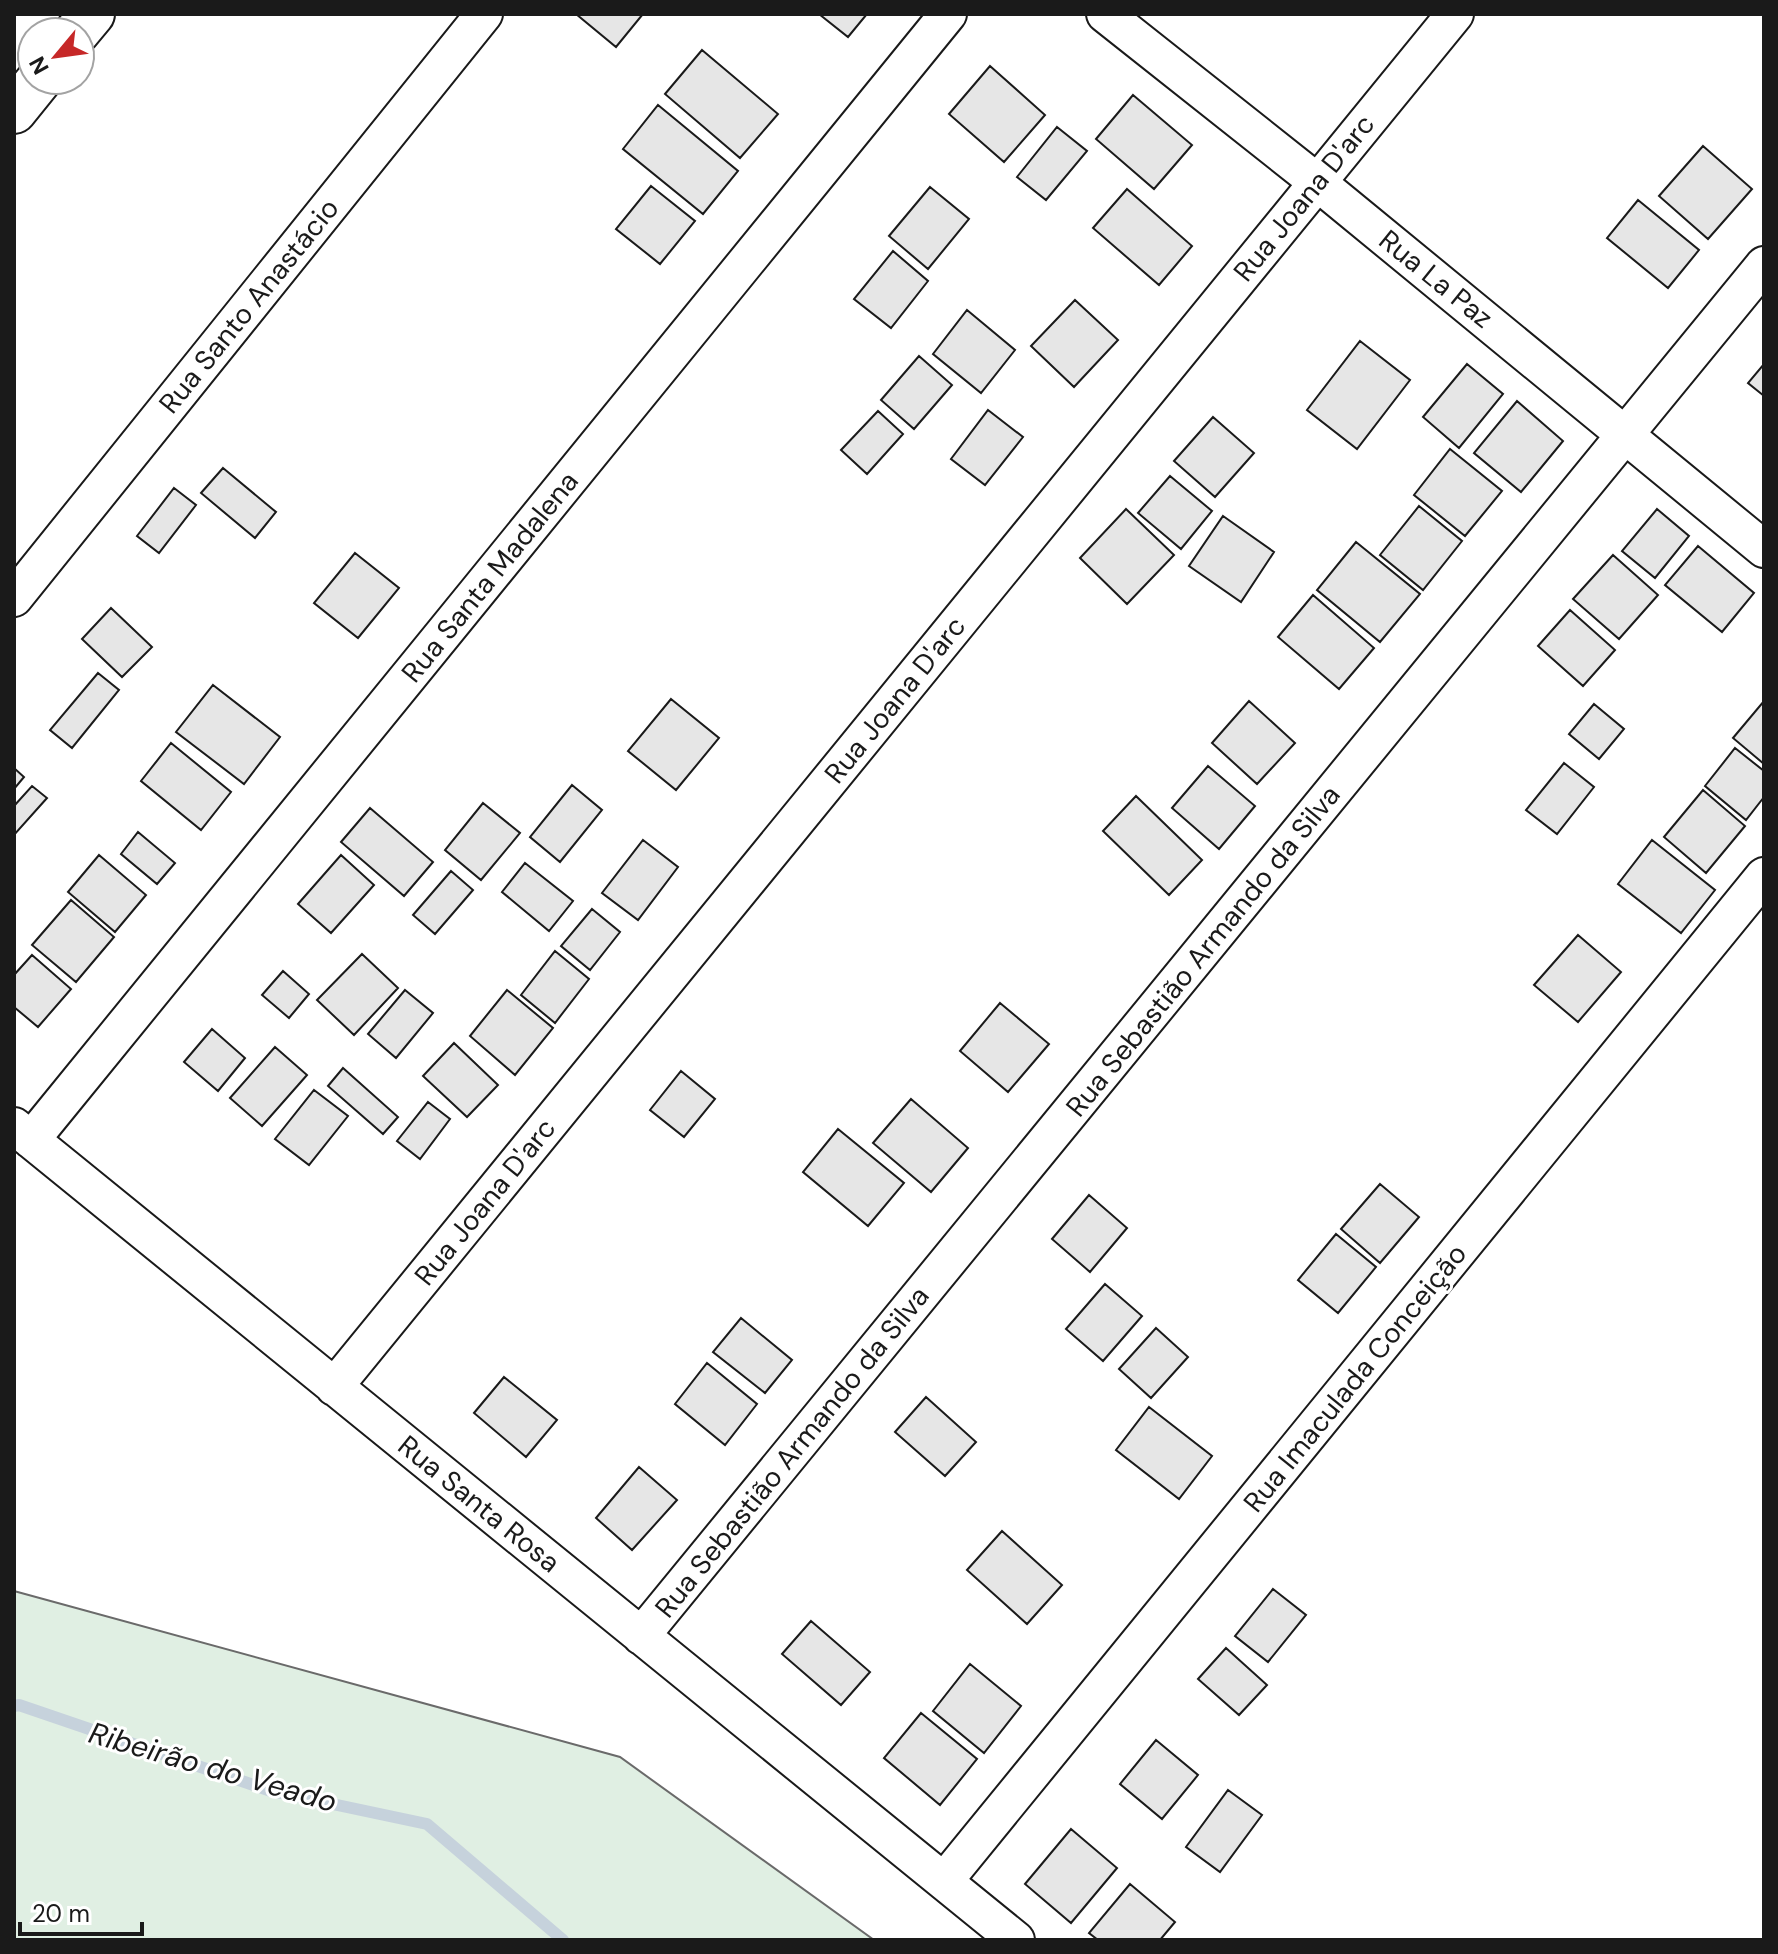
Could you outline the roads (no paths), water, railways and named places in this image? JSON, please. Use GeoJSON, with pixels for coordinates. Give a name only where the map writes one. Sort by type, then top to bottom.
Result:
{"type":"FeatureCollection","features":[{"type":"Feature","properties":{"kind":"street","name":"Rua Santo Anastácio"},"geometry":{"type":"LineString","coordinates":[[14,598],[484,14]]}},
{"type":"Feature","properties":{"kind":"street","name":"Rua Santa Madalena"},"geometry":{"type":"LineString","coordinates":[[23,1133],[948,14]]}},
{"type":"Feature","properties":{"kind":"street","name":"Rua La Paz"},"geometry":{"type":"LineString","coordinates":[[1105,14],[1317,182],[1764,549]]}},
{"type":"Feature","properties":{"kind":"street","name":"Rua Joana D'arc"},"geometry":{"type":"LineString","coordinates":[[334,1387],[1455,14]]}},
{"type":"Feature","properties":{"kind":"street","name":"Rua Sebastião Armando da Silva"},"geometry":{"type":"LineString","coordinates":[[641,1636],[1764,265]]}},
{"type":"Feature","properties":{"kind":"street","name":"Rua Imaculada Conceição"},"geometry":{"type":"LineString","coordinates":[[945,1880],[1764,876]]}},
{"type":"Feature","properties":{"kind":"street","name":"Rua Santa Rosa"},"geometry":{"type":"LineString","coordinates":[[23,1133],[1016,1940]]}},
{"type":"Feature","properties":{"kind":"waterway","name":"Ribeirão do Veado"},"geometry":{"type":"LineString","coordinates":[[14,1706],[19,1705],[271,1791],[427,1824],[563,1940]]}}]}
